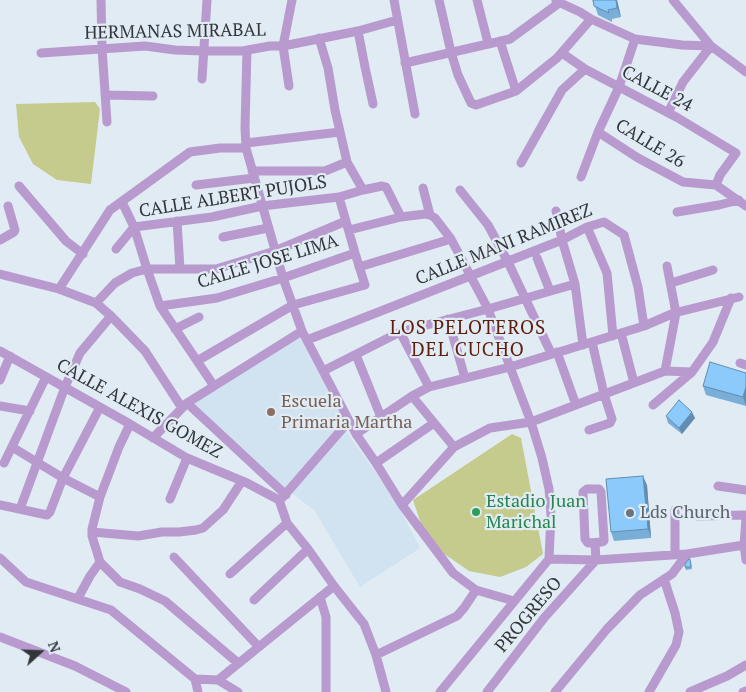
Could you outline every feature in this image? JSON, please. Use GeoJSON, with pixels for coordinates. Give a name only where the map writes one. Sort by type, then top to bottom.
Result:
{"type":"FeatureCollection","features":[{"type":"Feature","properties":{"kind":"street"},"geometry":{"type":"LineString","coordinates":[[101,0],[107,122]]}},
{"type":"Feature","properties":{"kind":"street"},"geometry":{"type":"LineString","coordinates":[[202,79],[207,0]]}},
{"type":"Feature","properties":{"kind":"street"},"geometry":{"type":"LineString","coordinates":[[289,86],[283,46],[292,0]]}},
{"type":"Feature","properties":{"kind":"street"},"geometry":{"type":"LineString","coordinates":[[394,0],[415,114]]}},
{"type":"Feature","properties":{"kind":"street"},"geometry":{"type":"LineString","coordinates":[[439,0],[458,75],[471,103],[476,105],[516,91],[562,53],[591,19]]}},
{"type":"Feature","properties":{"kind":"street"},"geometry":{"type":"LineString","coordinates":[[477,0],[488,43]]}},
{"type":"Feature","properties":{"kind":"street"},"geometry":{"type":"LineString","coordinates":[[673,0],[711,46],[746,72]]}},
{"type":"Feature","properties":{"kind":"street"},"geometry":{"type":"LineString","coordinates":[[406,63],[510,38],[557,1],[635,39],[682,45],[711,46]]}},
{"type":"Feature","properties":{"kind":"street","name":"HERMANAS MIRABAL"},"geometry":{"type":"LineString","coordinates":[[41,53],[145,46],[175,50],[247,50],[283,46],[358,31],[397,20]]}},
{"type":"Feature","properties":{"kind":"street"},"geometry":{"type":"LineString","coordinates":[[358,31],[364,67],[374,104]]}},
{"type":"Feature","properties":{"kind":"street"},"geometry":{"type":"LineString","coordinates":[[319,38],[328,68],[347,162],[363,190]]}},
{"type":"Feature","properties":{"kind":"street"},"geometry":{"type":"LineString","coordinates":[[581,177],[598,132],[619,87],[635,39]]}},
{"type":"Feature","properties":{"kind":"street"},"geometry":{"type":"LineString","coordinates":[[500,41],[516,91]]}},
{"type":"Feature","properties":{"kind":"street"},"geometry":{"type":"LineString","coordinates":[[668,113],[683,82],[711,46]]}},
{"type":"Feature","properties":{"kind":"street"},"geometry":{"type":"LineString","coordinates":[[247,50],[246,146],[283,278],[302,331],[356,434],[402,505],[454,573],[476,590],[514,602]]}},
{"type":"Feature","properties":{"kind":"street","name":"CALLE 24"},"geometry":{"type":"LineString","coordinates":[[562,53],[585,68],[668,113],[736,153],[720,175],[716,185]]}},
{"type":"Feature","properties":{"kind":"street"},"geometry":{"type":"LineString","coordinates":[[521,163],[562,90],[585,68]]}},
{"type":"Feature","properties":{"kind":"street"},"geometry":{"type":"LineString","coordinates":[[105,95],[153,96]]}},
{"type":"Feature","properties":{"kind":"street"},"geometry":{"type":"LineString","coordinates":[[59,289],[110,210],[190,152],[340,132]]}},
{"type":"Feature","properties":{"kind":"street","name":"CALLE 26"},"geometry":{"type":"LineString","coordinates":[[598,132],[638,158],[682,182],[716,185]]}},
{"type":"Feature","properties":{"kind":"street"},"geometry":{"type":"LineString","coordinates":[[196,185],[253,174],[325,171],[347,162]]}},
{"type":"Feature","properties":{"kind":"street"},"geometry":{"type":"LineString","coordinates":[[716,185],[742,203]]}},
{"type":"Feature","properties":{"kind":"street"},"geometry":{"type":"LineString","coordinates":[[19,186],[66,241],[83,254]]}},
{"type":"Feature","properties":{"kind":"street","name":"CALLE ALBERT PUJOLS"},"geometry":{"type":"LineString","coordinates":[[116,249],[134,227],[212,217],[262,206],[339,197],[382,186],[386,187],[401,217]]}},
{"type":"Feature","properties":{"kind":"street"},"geometry":{"type":"LineString","coordinates":[[423,188],[430,215]]}},
{"type":"Feature","properties":{"kind":"street"},"geometry":{"type":"LineString","coordinates":[[460,190],[488,225],[508,262],[554,353],[576,405]]}},
{"type":"Feature","properties":{"kind":"street"},"geometry":{"type":"LineString","coordinates":[[197,361],[292,305],[366,285],[339,197]]}},
{"type":"Feature","properties":{"kind":"street"},"geometry":{"type":"LineString","coordinates":[[122,202],[134,227],[160,306],[214,386]]}},
{"type":"Feature","properties":{"kind":"street"},"geometry":{"type":"LineString","coordinates":[[677,212],[742,203]]}},
{"type":"Feature","properties":{"kind":"street"},"geometry":{"type":"LineString","coordinates":[[0,240],[15,230],[8,206]]}},
{"type":"Feature","properties":{"kind":"street"},"geometry":{"type":"LineString","coordinates":[[556,212],[575,284],[587,344],[612,419],[610,423],[589,430]]}},
{"type":"Feature","properties":{"kind":"street"},"geometry":{"type":"LineString","coordinates":[[96,303],[115,283],[132,273],[147,270],[216,269],[347,226],[425,214],[434,218],[452,239],[488,309],[531,422],[549,490],[551,515],[549,559],[440,692]]}},
{"type":"Feature","properties":{"kind":"street"},"geometry":{"type":"LineString","coordinates":[[177,221],[180,269]]}},
{"type":"Feature","properties":{"kind":"street","name":"CALLE MANI RAMIREZ"},"geometry":{"type":"LineString","coordinates":[[307,340],[508,262],[562,240],[587,227],[604,222],[624,235],[638,287],[644,326]]}},
{"type":"Feature","properties":{"kind":"street"},"geometry":{"type":"LineString","coordinates":[[587,227],[607,274],[617,334],[634,383]]}},
{"type":"Feature","properties":{"kind":"street"},"geometry":{"type":"LineString","coordinates":[[223,237],[268,228]]}},
{"type":"Feature","properties":{"kind":"street"},"geometry":{"type":"LineString","coordinates":[[360,267],[452,239]]}},
{"type":"Feature","properties":{"kind":"street","name":"CALLE JOSE LIMA"},"geometry":{"type":"LineString","coordinates":[[160,306],[217,298],[355,253]]}},
{"type":"Feature","properties":{"kind":"street"},"geometry":{"type":"LineString","coordinates":[[538,258],[550,291]]}},
{"type":"Feature","properties":{"kind":"street"},"geometry":{"type":"LineString","coordinates":[[665,371],[676,313],[667,266]]}},
{"type":"Feature","properties":{"kind":"street"},"geometry":{"type":"LineString","coordinates":[[671,283],[713,270]]}},
{"type":"Feature","properties":{"kind":"street"},"geometry":{"type":"LineString","coordinates":[[1,277],[59,289],[96,303],[145,351],[184,406],[283,497],[287,523],[364,624],[376,655],[386,692]]}},
{"type":"Feature","properties":{"kind":"street"},"geometry":{"type":"LineString","coordinates":[[323,371],[400,332],[575,284]]}},
{"type":"Feature","properties":{"kind":"street"},"geometry":{"type":"LineString","coordinates":[[356,434],[412,396],[429,387],[510,367],[644,326],[676,313],[735,297],[713,342],[692,372],[653,406]]}},
{"type":"Feature","properties":{"kind":"street"},"geometry":{"type":"LineString","coordinates":[[20,509],[36,462],[80,353],[111,316]]}},
{"type":"Feature","properties":{"kind":"street"},"geometry":{"type":"LineString","coordinates":[[175,328],[199,317]]}},
{"type":"Feature","properties":{"kind":"street"},"geometry":{"type":"LineString","coordinates":[[448,320],[465,378]]}},
{"type":"Feature","properties":{"kind":"street"},"geometry":{"type":"LineString","coordinates":[[153,438],[184,406],[302,331]]}},
{"type":"Feature","properties":{"kind":"street"},"geometry":{"type":"LineString","coordinates":[[400,332],[429,387]]}},
{"type":"Feature","properties":{"kind":"street","name":"CALLE ALEXIS GOMEZ"},"geometry":{"type":"LineString","coordinates":[[0,351],[187,458],[283,497]]}},
{"type":"Feature","properties":{"kind":"street"},"geometry":{"type":"LineString","coordinates":[[356,355],[381,417]]}},
{"type":"Feature","properties":{"kind":"street"},"geometry":{"type":"LineString","coordinates":[[0,380],[10,356]]}},
{"type":"Feature","properties":{"kind":"street"},"geometry":{"type":"LineString","coordinates":[[402,505],[454,447],[490,428],[531,422],[665,371],[692,372]]}},
{"type":"Feature","properties":{"kind":"street"},"geometry":{"type":"LineString","coordinates":[[4,463],[46,376]]}},
{"type":"Feature","properties":{"kind":"street"},"geometry":{"type":"LineString","coordinates":[[412,396],[454,447]]}},
{"type":"Feature","properties":{"kind":"street"},"geometry":{"type":"LineString","coordinates":[[0,406],[30,411]]}},
{"type":"Feature","properties":{"kind":"street"},"geometry":{"type":"LineString","coordinates":[[0,505],[47,514],[50,512],[63,478],[100,407]]}},
{"type":"Feature","properties":{"kind":"street"},"geometry":{"type":"LineString","coordinates":[[283,497],[349,421]]}},
{"type":"Feature","properties":{"kind":"street"},"geometry":{"type":"LineString","coordinates":[[376,463],[434,423]]}},
{"type":"Feature","properties":{"kind":"street"},"geometry":{"type":"LineString","coordinates":[[130,424],[100,497],[92,532],[100,562],[120,582],[140,589],[164,601],[238,663]]}},
{"type":"Feature","properties":{"kind":"street"},"geometry":{"type":"LineString","coordinates":[[12,447],[63,478],[100,497]]}},
{"type":"Feature","properties":{"kind":"street"},"geometry":{"type":"LineString","coordinates":[[170,500],[187,458]]}},
{"type":"Feature","properties":{"kind":"street"},"geometry":{"type":"LineString","coordinates":[[92,532],[138,536],[203,528],[223,510],[242,481]]}},
{"type":"Feature","properties":{"kind":"street"},"geometry":{"type":"LineString","coordinates":[[718,486],[746,490]]}},
{"type":"Feature","properties":{"kind":"street"},"geometry":{"type":"LineString","coordinates":[[587,489],[599,489],[601,492],[604,539],[602,542],[595,543],[588,542],[585,539],[583,492],[587,489]]}},
{"type":"Feature","properties":{"kind":"street"},"geometry":{"type":"LineString","coordinates":[[675,510],[675,554]]}},
{"type":"Feature","properties":{"kind":"street"},"geometry":{"type":"LineString","coordinates":[[698,516],[746,516],[744,544],[746,560]]}},
{"type":"Feature","properties":{"kind":"street"},"geometry":{"type":"LineString","coordinates":[[230,574],[287,523]]}},
{"type":"Feature","properties":{"kind":"street"},"geometry":{"type":"LineString","coordinates":[[595,543],[596,560]]}},
{"type":"Feature","properties":{"kind":"street","name":"PROGRESO"},"geometry":{"type":"LineString","coordinates":[[549,559],[596,560],[687,554],[744,544]]}},
{"type":"Feature","properties":{"kind":"street"},"geometry":{"type":"LineString","coordinates":[[254,600],[308,549]]}},
{"type":"Feature","properties":{"kind":"street"},"geometry":{"type":"LineString","coordinates":[[555,692],[607,629],[640,595],[672,574],[687,554]]}},
{"type":"Feature","properties":{"kind":"street"},"geometry":{"type":"LineString","coordinates":[[174,557],[259,647]]}},
{"type":"Feature","properties":{"kind":"street"},"geometry":{"type":"LineString","coordinates":[[0,558],[26,582],[115,612],[195,679],[198,692]]}},
{"type":"Feature","properties":{"kind":"street","name":"PROGRESO"},"geometry":{"type":"LineString","coordinates":[[487,692],[544,618],[596,560]]}},
{"type":"Feature","properties":{"kind":"street"},"geometry":{"type":"LineString","coordinates":[[78,598],[100,562]]}},
{"type":"Feature","properties":{"kind":"street"},"geometry":{"type":"LineString","coordinates":[[649,692],[676,645],[679,632],[664,579]]}},
{"type":"Feature","properties":{"kind":"street"},"geometry":{"type":"LineString","coordinates":[[218,680],[334,586]]}},
{"type":"Feature","properties":{"kind":"street"},"geometry":{"type":"LineString","coordinates":[[376,655],[457,616],[476,590]]}},
{"type":"Feature","properties":{"kind":"street"},"geometry":{"type":"LineString","coordinates":[[320,597],[326,617],[326,692]]}},
{"type":"Feature","properties":{"kind":"street"},"geometry":{"type":"LineString","coordinates":[[0,637],[75,666],[126,692]]}},
{"type":"Feature","properties":{"kind":"street"},"geometry":{"type":"LineString","coordinates":[[690,692],[746,665]]}},
{"type":"Feature","properties":{"kind":"street"},"geometry":{"type":"LineString","coordinates":[[195,679],[218,680],[238,692]]}},
{"type":"Feature","properties":{"kind":"shaded area","name":"Escuela Primaria Martha"},"geometry":{"type":"Polygon","coordinates":[[[298,334],[344,421],[283,490],[192,404],[298,334]]]}},
{"type":"Feature","properties":{"kind":"shaded area"},"geometry":{"type":"Polygon","coordinates":[[[346,431],[395,500],[420,548],[360,587],[315,511],[292,493],[346,431]]]}},
{"type":"Feature","properties":{"kind":"green space"},"geometry":{"type":"Polygon","coordinates":[[[95,102],[100,109],[91,184],[57,180],[33,164],[19,137],[16,104],[95,102]]]}},
{"type":"Feature","properties":{"kind":"green space","name":"Estadio Juan Marichal"},"geometry":{"type":"Polygon","coordinates":[[[512,434],[521,438],[543,554],[526,567],[500,577],[469,571],[440,551],[421,524],[413,500],[512,434]]]}},
{"type":"Feature","properties":{"kind":"building"},"geometry":{"type":"Polygon","coordinates":[[[593,0],[616,0],[617,8],[608,10],[609,13],[594,6],[593,0]]]}},
{"type":"Feature","properties":{"kind":"building"},"geometry":{"type":"Polygon","coordinates":[[[710,362],[746,373],[746,387],[743,397],[703,386],[710,362]]]}},
{"type":"Feature","properties":{"kind":"building"},"geometry":{"type":"Polygon","coordinates":[[[679,400],[692,412],[679,428],[666,416],[679,400]]]}},
{"type":"Feature","properties":{"kind":"building","name":"Lds Church"},"geometry":{"type":"Polygon","coordinates":[[[643,476],[648,529],[611,532],[606,479],[643,476]]]}},
{"type":"Feature","properties":{"kind":"building"},"geometry":{"type":"Polygon","coordinates":[[[689,559],[691,567],[685,567],[685,564],[689,559]]]}},
{"type":"Feature","properties":{"kind":"place","name":"Escuela Primaria Martha"},"geometry":{"type":"Point","coordinates":[271,412]}},
{"type":"Feature","properties":{"kind":"place","name":"Estadio Juan Marichal"},"geometry":{"type":"Point","coordinates":[476,512]}},
{"type":"Feature","properties":{"kind":"place","name":"Lds Church"},"geometry":{"type":"Point","coordinates":[630,513]}},
{"type":"Feature","properties":{"kind":"district","name":"LOS PELOTEROS DEL CUCHO"},"geometry":{"type":"Point","coordinates":[468,340]}}]}
